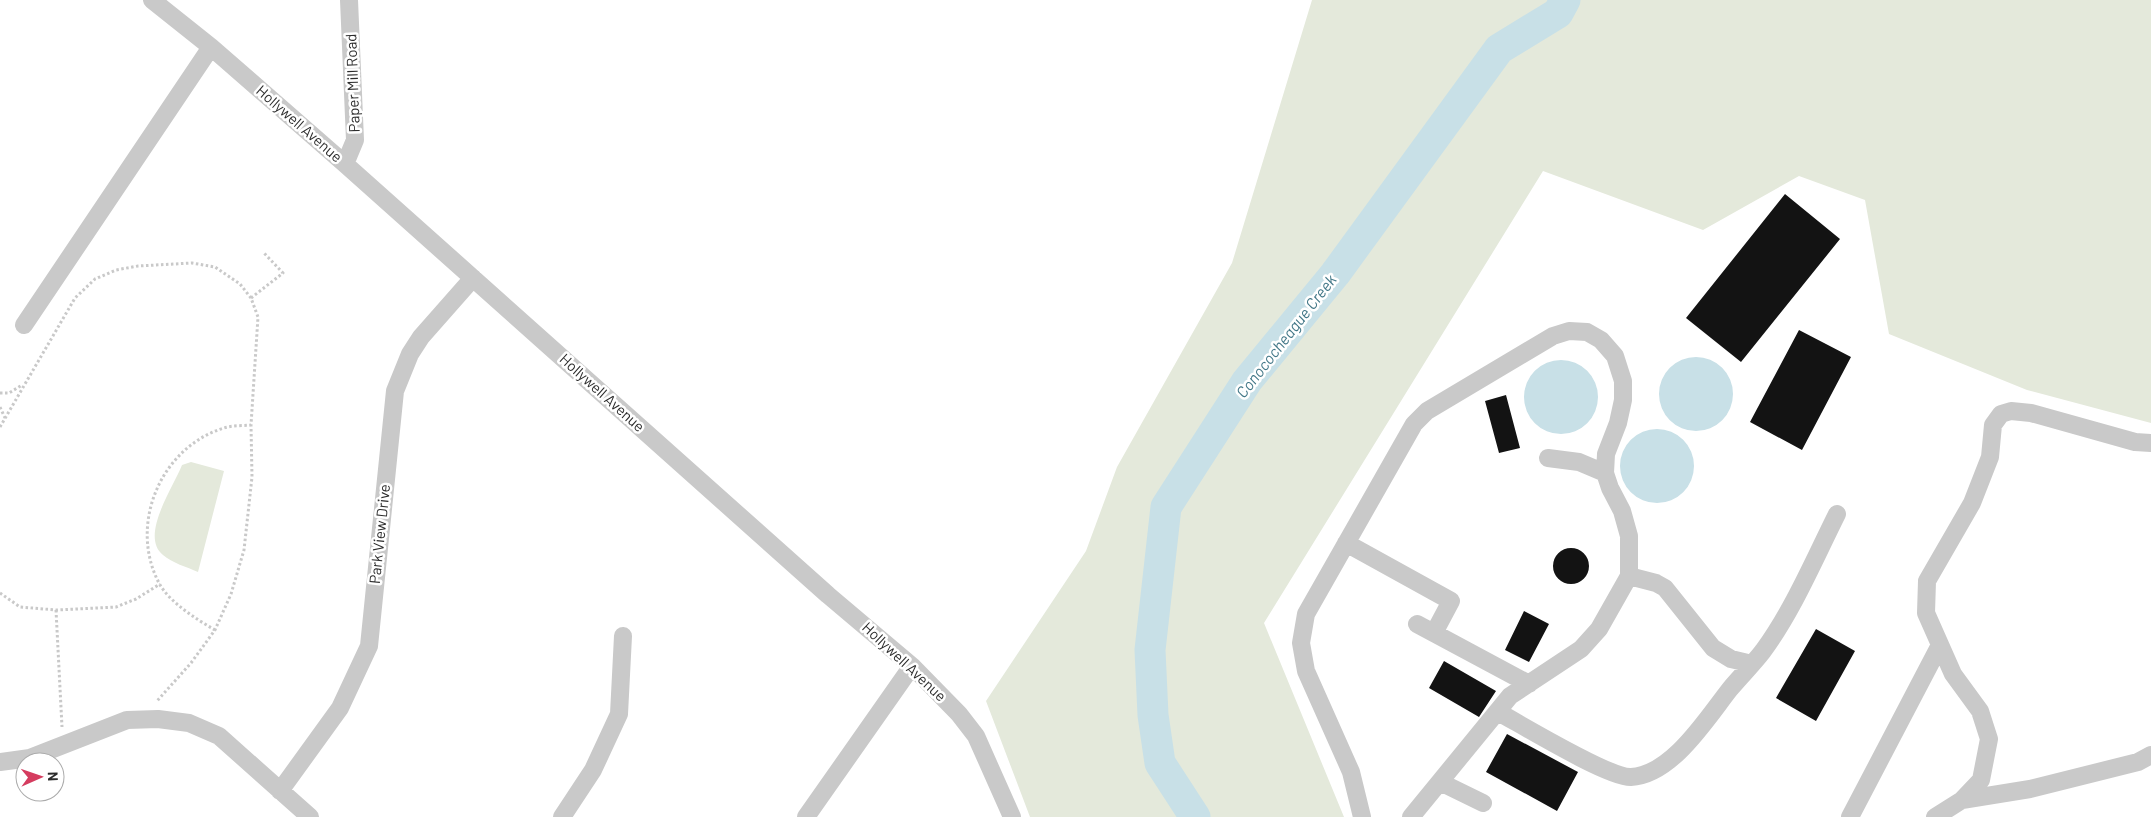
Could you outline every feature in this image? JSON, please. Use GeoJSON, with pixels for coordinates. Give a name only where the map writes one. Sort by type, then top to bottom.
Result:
{"type":"FeatureCollection","features":[{"type":"Feature","properties":{"kind":"street","name":"Hollywell Avenue"},"geometry":{"type":"LineString","coordinates":[[152,0],[172,6],[211,47],[345,164],[828,595],[912,666],[959,714],[976,736],[1012,817]]}},
{"type":"Feature","properties":{"kind":"street","name":"Paper Mill Road"},"geometry":{"type":"LineString","coordinates":[[345,164],[355,140],[349,0]]}},
{"type":"Feature","properties":{"kind":"street"},"geometry":{"type":"LineString","coordinates":[[24,325],[211,47]]}},
{"type":"Feature","properties":{"kind":"street","name":"Park View Drive"},"geometry":{"type":"LineString","coordinates":[[280,791],[340,708],[369,646],[395,391],[410,354],[421,337],[473,278]]}},
{"type":"Feature","properties":{"kind":"street"},"geometry":{"type":"LineString","coordinates":[[1362,817],[1351,772],[1306,671],[1301,643],[1306,614],[1414,424],[1427,411],[1553,336],[1569,330],[1587,332],[1601,340],[1615,356],[1623,381],[1623,400],[1618,423],[1606,454],[1605,474],[1622,511],[1629,536],[1629,576],[1599,629],[1581,649],[1510,696],[1411,817]]}},
{"type":"Feature","properties":{"kind":"street"},"geometry":{"type":"LineString","coordinates":[[1935,817],[1962,800],[1981,780],[1989,739],[1980,711],[1954,674],[1926,613],[1926,581],[1972,503],[1990,457],[1993,425],[2001,414],[2011,411],[2031,413],[2135,442],[2151,443]]}},
{"type":"Feature","properties":{"kind":"street"},"geometry":{"type":"LineString","coordinates":[[1548,458],[1579,462],[1605,474]]}},
{"type":"Feature","properties":{"kind":"street"},"geometry":{"type":"LineString","coordinates":[[1498,712],[1608,772],[1630,777],[1650,773],[1668,761],[1692,737],[1763,651],[1790,607],[1837,514]]}},
{"type":"Feature","properties":{"kind":"street"},"geometry":{"type":"LineString","coordinates":[[1346,544],[1451,600],[1434,633]]}},
{"type":"Feature","properties":{"kind":"street"},"geometry":{"type":"LineString","coordinates":[[1629,576],[1656,583],[1665,588],[1713,648],[1731,659],[1752,664]]}},
{"type":"Feature","properties":{"kind":"street"},"geometry":{"type":"LineString","coordinates":[[1418,624],[1529,684]]}},
{"type":"Feature","properties":{"kind":"street"},"geometry":{"type":"LineString","coordinates":[[562,817],[593,770],[619,714],[623,636]]}},
{"type":"Feature","properties":{"kind":"street"},"geometry":{"type":"LineString","coordinates":[[1850,817],[1940,645]]}},
{"type":"Feature","properties":{"kind":"street"},"geometry":{"type":"LineString","coordinates":[[806,817],[912,666]]}},
{"type":"Feature","properties":{"kind":"street"},"geometry":{"type":"LineString","coordinates":[[0,762],[30,758],[127,720],[158,719],[189,723],[219,736],[310,817]]}},
{"type":"Feature","properties":{"kind":"street"},"geometry":{"type":"LineString","coordinates":[[1962,800],[2030,789],[2138,762],[2151,755]]}},
{"type":"Feature","properties":{"kind":"street"},"geometry":{"type":"LineString","coordinates":[[1440,782],[1484,803]]}},
{"type":"Feature","properties":{"kind":"path"},"geometry":{"type":"LineString","coordinates":[[251,298],[283,273],[263,252]]}},
{"type":"Feature","properties":{"kind":"path"},"geometry":{"type":"LineString","coordinates":[[0,427],[75,298],[95,279],[116,270],[138,266],[192,263],[215,267],[240,284],[251,298],[258,317],[251,425],[252,477],[244,550],[231,594],[214,630],[191,664],[170,688],[138,719]]}},
{"type":"Feature","properties":{"kind":"path"},"geometry":{"type":"LineString","coordinates":[[0,392],[9,393],[24,384]]}},
{"type":"Feature","properties":{"kind":"path"},"geometry":{"type":"LineString","coordinates":[[0,407],[5,419]]}},
{"type":"Feature","properties":{"kind":"path"},"geometry":{"type":"LineString","coordinates":[[214,630],[192,617],[160,584],[150,558],[147,532],[152,500],[162,475],[180,456],[204,436],[226,427],[251,425]]}},
{"type":"Feature","properties":{"kind":"path"},"geometry":{"type":"LineString","coordinates":[[0,593],[20,607],[56,610],[116,607],[136,599],[160,584]]}},
{"type":"Feature","properties":{"kind":"path"},"geometry":{"type":"LineString","coordinates":[[56,610],[63,745]]}},
{"type":"Feature","properties":{"kind":"shaded area"},"geometry":{"type":"Polygon","coordinates":[[[1312,0],[2151,0],[2151,423],[2027,390],[1889,334],[1865,200],[1799,176],[1703,230],[1543,171],[1264,623],[1344,817],[1030,817],[986,701],[1086,551],[1117,467],[1232,263],[1312,0]]]}},
{"type":"Feature","properties":{"kind":"shaded area"},"geometry":{"type":"Polygon","coordinates":[[[191,462],[224,471],[198,572],[175,563],[163,555],[157,547],[155,536],[160,511],[182,465],[191,462]]]}},
{"type":"Feature","properties":{"kind":"water"},"geometry":{"type":"Polygon","coordinates":[[[1696,357],[1717,363],[1727,373],[1733,394],[1727,415],[1717,425],[1696,431],[1675,425],[1665,415],[1659,394],[1665,373],[1675,363],[1696,357]]]}},
{"type":"Feature","properties":{"kind":"water"},"geometry":{"type":"Polygon","coordinates":[[[1561,360],[1575,363],[1587,371],[1595,383],[1598,397],[1595,411],[1587,423],[1575,431],[1561,434],[1547,431],[1535,423],[1527,411],[1524,397],[1527,383],[1535,371],[1547,363],[1561,360]]]}},
{"type":"Feature","properties":{"kind":"water"},"geometry":{"type":"Polygon","coordinates":[[[1657,429],[1671,432],[1683,440],[1691,452],[1694,466],[1691,480],[1683,492],[1671,500],[1657,503],[1643,500],[1631,492],[1623,480],[1620,466],[1623,452],[1631,440],[1643,432],[1657,429]]]}},
{"type":"Feature","properties":{"kind":"building"},"geometry":{"type":"Polygon","coordinates":[[[1785,194],[1840,239],[1741,362],[1686,318],[1785,194]]]}},
{"type":"Feature","properties":{"kind":"building"},"geometry":{"type":"Polygon","coordinates":[[[1799,330],[1851,357],[1802,450],[1750,422],[1799,330]]]}},
{"type":"Feature","properties":{"kind":"building"},"geometry":{"type":"Polygon","coordinates":[[[1506,395],[1520,448],[1499,453],[1485,401],[1506,395]]]}},
{"type":"Feature","properties":{"kind":"building"},"geometry":{"type":"Polygon","coordinates":[[[1571,548],[1578,549],[1584,553],[1588,559],[1588,573],[1584,579],[1578,583],[1571,584],[1564,583],[1558,579],[1554,573],[1553,566],[1554,559],[1558,553],[1564,549],[1571,548]]]}},
{"type":"Feature","properties":{"kind":"building"},"geometry":{"type":"Polygon","coordinates":[[[1524,611],[1549,624],[1529,662],[1505,650],[1524,611]]]}},
{"type":"Feature","properties":{"kind":"building"},"geometry":{"type":"Polygon","coordinates":[[[1816,629],[1855,651],[1816,721],[1776,698],[1816,629]]]}},
{"type":"Feature","properties":{"kind":"building"},"geometry":{"type":"Polygon","coordinates":[[[1444,661],[1496,691],[1479,717],[1429,688],[1444,661]]]}},
{"type":"Feature","properties":{"kind":"building"},"geometry":{"type":"Polygon","coordinates":[[[1507,734],[1578,772],[1557,811],[1486,772],[1507,734]]]}},
{"type":"Feature","properties":{"kind":"waterway","name":"Conococheague Creek"},"geometry":{"type":"LineString","coordinates":[[1195,817],[1160,763],[1153,715],[1150,650],[1166,507],[1247,381],[1335,274],[1499,49],[1558,13],[1565,0]]}}]}
